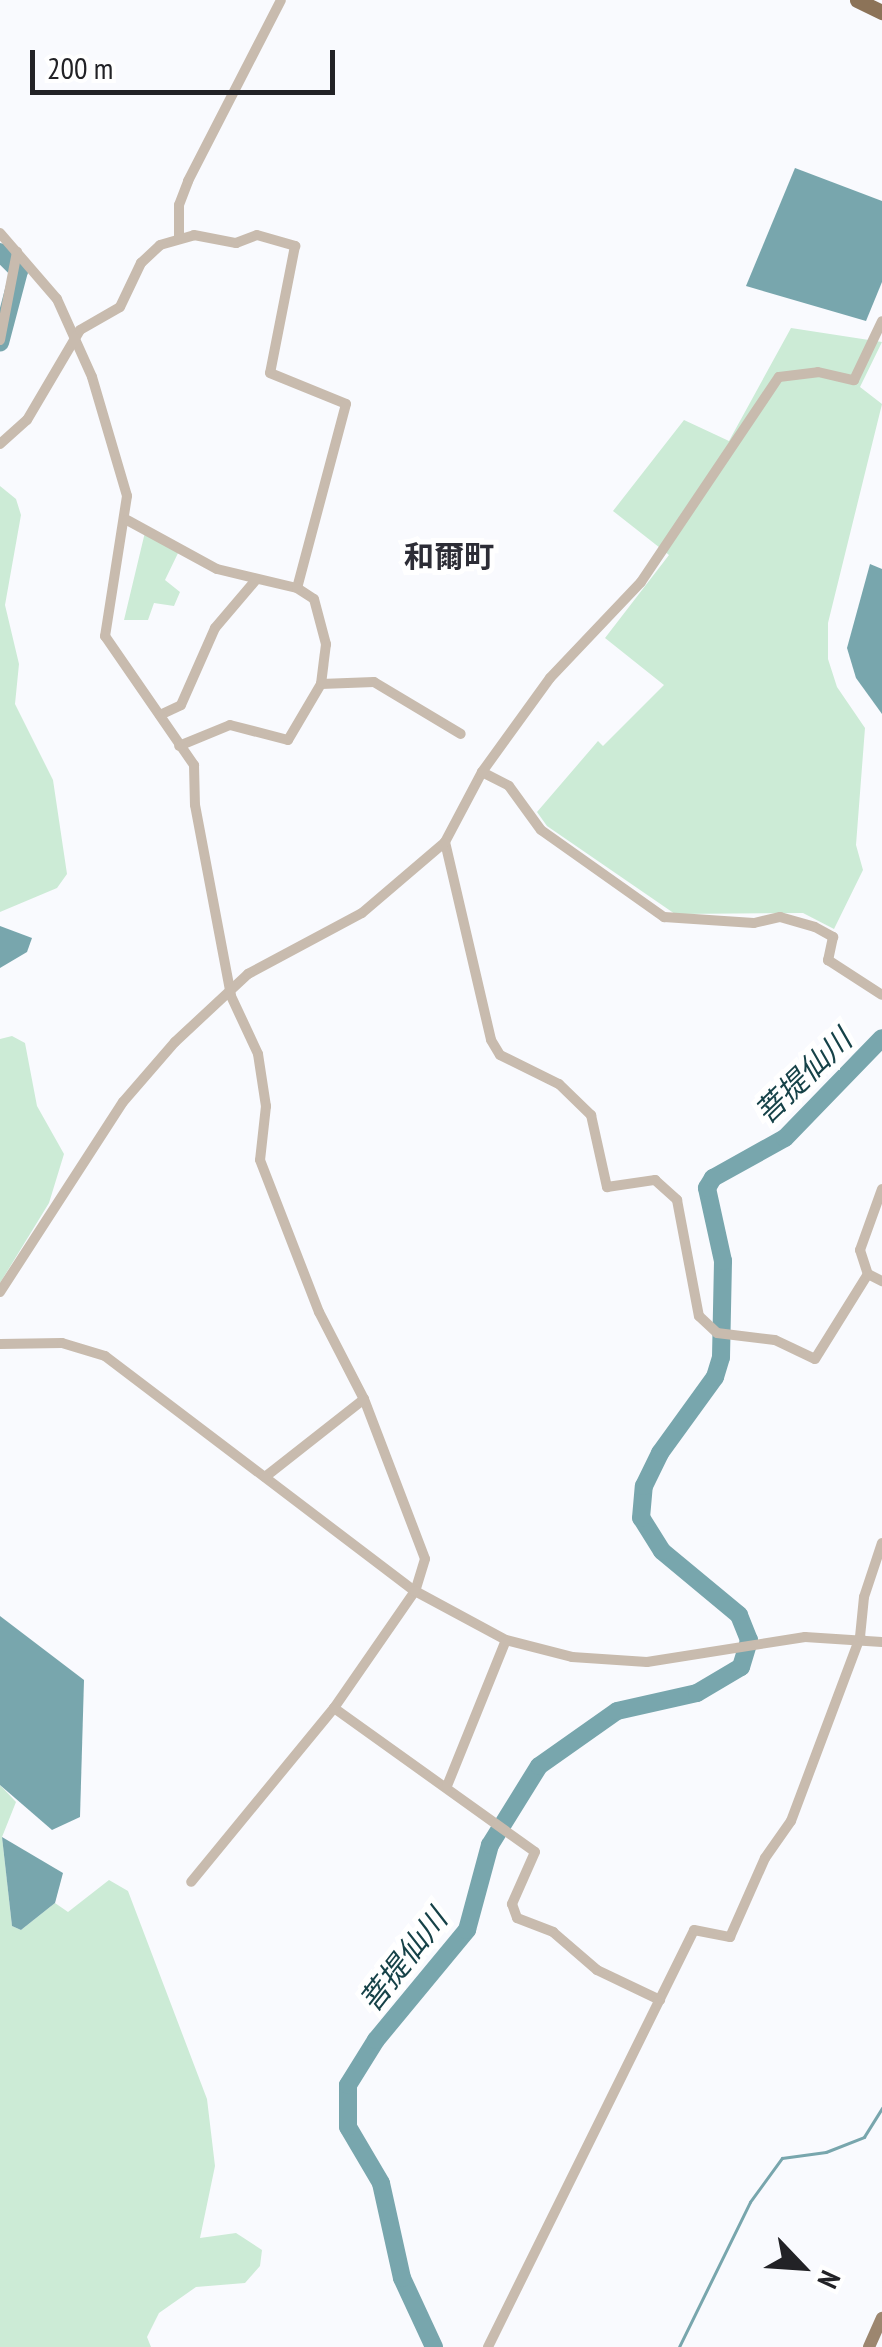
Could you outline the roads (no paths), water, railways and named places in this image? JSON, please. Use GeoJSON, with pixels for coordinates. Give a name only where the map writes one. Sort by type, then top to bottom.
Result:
{"type":"FeatureCollection","features":[{"type":"Feature","properties":{"kind":"highway"},"geometry":{"type":"LineString","coordinates":[[857,0],[882,12]]}},
{"type":"Feature","properties":{"kind":"main road"},"geometry":{"type":"LineString","coordinates":[[869,2347],[882,2318]]}},
{"type":"Feature","properties":{"kind":"street"},"geometry":{"type":"LineString","coordinates":[[179,238],[179,205],[188,180],[281,0]]}},
{"type":"Feature","properties":{"kind":"street"},"geometry":{"type":"LineString","coordinates":[[0,233],[57,299],[92,377],[128,520],[105,636],[194,764],[195,805],[231,996],[258,1054],[266,1106],[260,1160],[319,1312],[364,1399],[425,1559],[416,1591],[334,1708],[192,1882]]}},
{"type":"Feature","properties":{"kind":"street"},"geometry":{"type":"LineString","coordinates":[[0,444],[27,420],[74,340],[94,316],[120,307],[152,250],[179,238],[236,243],[257,235],[295,246],[270,373],[346,404],[297,588]]}},
{"type":"Feature","properties":{"kind":"street"},"geometry":{"type":"LineString","coordinates":[[0,340],[16,252]]}},
{"type":"Feature","properties":{"kind":"street"},"geometry":{"type":"LineString","coordinates":[[0,1292],[123,1102],[175,1042],[231,996],[248,974],[362,913],[445,842],[482,772],[550,678],[641,582],[779,377],[818,372],[854,380],[882,321]]}},
{"type":"Feature","properties":{"kind":"street"},"geometry":{"type":"LineString","coordinates":[[128,520],[218,569],[255,581],[297,588],[314,599],[324,633],[321,684],[288,740],[230,725],[179,746]]}},
{"type":"Feature","properties":{"kind":"street"},"geometry":{"type":"LineString","coordinates":[[160,715],[180,705],[214,628],[255,581]]}},
{"type":"Feature","properties":{"kind":"street"},"geometry":{"type":"LineString","coordinates":[[321,684],[374,682],[462,734]]}},
{"type":"Feature","properties":{"kind":"street"},"geometry":{"type":"LineString","coordinates":[[482,772],[509,786],[541,830],[664,916],[754,923],[780,917],[815,927],[832,937],[828,960],[882,995]]}},
{"type":"Feature","properties":{"kind":"street"},"geometry":{"type":"LineString","coordinates":[[445,842],[491,1040],[500,1054],[559,1084],[591,1115],[608,1187],[655,1180],[677,1200],[699,1316],[716,1333],[775,1340],[815,1358],[868,1274]]}},
{"type":"Feature","properties":{"kind":"street"},"geometry":{"type":"LineString","coordinates":[[882,1190],[860,1250],[868,1274],[882,1281]]}},
{"type":"Feature","properties":{"kind":"street"},"geometry":{"type":"LineString","coordinates":[[0,1344],[62,1343],[105,1356],[416,1591],[506,1640],[572,1658],[647,1662],[805,1638],[860,1637],[882,1642]]}},
{"type":"Feature","properties":{"kind":"street"},"geometry":{"type":"LineString","coordinates":[[265,1477],[364,1399]]}},
{"type":"Feature","properties":{"kind":"street"},"geometry":{"type":"LineString","coordinates":[[488,2347],[696,1928],[724,1938],[732,1933],[812,1777],[860,1637],[864,1598],[882,1543]]}},
{"type":"Feature","properties":{"kind":"street"},"geometry":{"type":"LineString","coordinates":[[447,1786],[506,1640]]}},
{"type":"Feature","properties":{"kind":"street"},"geometry":{"type":"LineString","coordinates":[[334,1708],[535,1852],[512,1904],[517,1918],[553,1932],[597,1970],[660,2000]]}},
{"type":"Feature","properties":{"kind":"water"},"geometry":{"type":"Polygon","coordinates":[[[795,168],[882,201],[882,282],[866,321],[746,286],[795,168]]]}},
{"type":"Feature","properties":{"kind":"water"},"geometry":{"type":"Polygon","coordinates":[[[870,564],[882,569],[882,714],[856,678],[847,648],[870,564]]]}},
{"type":"Feature","properties":{"kind":"water"},"geometry":{"type":"Polygon","coordinates":[[[0,926],[32,938],[27,952],[0,968],[0,926]]]}},
{"type":"Feature","properties":{"kind":"water"},"geometry":{"type":"Polygon","coordinates":[[[0,1616],[84,1680],[80,1817],[52,1830],[0,1785],[0,1616]]]}},
{"type":"Feature","properties":{"kind":"water"},"geometry":{"type":"Polygon","coordinates":[[[2,1837],[63,1873],[55,1903],[21,1930],[12,1926],[2,1837]]]}},
{"type":"Feature","properties":{"kind":"waterway"},"geometry":{"type":"LineString","coordinates":[[0,252],[19,271],[0,343]]}},
{"type":"Feature","properties":{"kind":"waterway","name":"菩提仙川"},"geometry":{"type":"LineString","coordinates":[[434,2347],[402,2278],[381,2183],[348,2127],[348,2085],[376,2040],[467,1930],[490,1845],[539,1766],[617,1711],[697,1693],[741,1667],[749,1640],[739,1615],[662,1551],[641,1518],[644,1486],[660,1453],[715,1377],[721,1357],[723,1261],[707,1188],[713,1178],[785,1138],[882,1038]]}},
{"type":"Feature","properties":{"kind":"waterway"},"geometry":{"type":"LineString","coordinates":[[679,2347],[750,2202],[782,2158],[826,2152],[864,2137],[882,2108]]}},
{"type":"Feature","properties":{"kind":"district","name":"和爾町"},"geometry":{"type":"Point","coordinates":[449,556]}}]}
